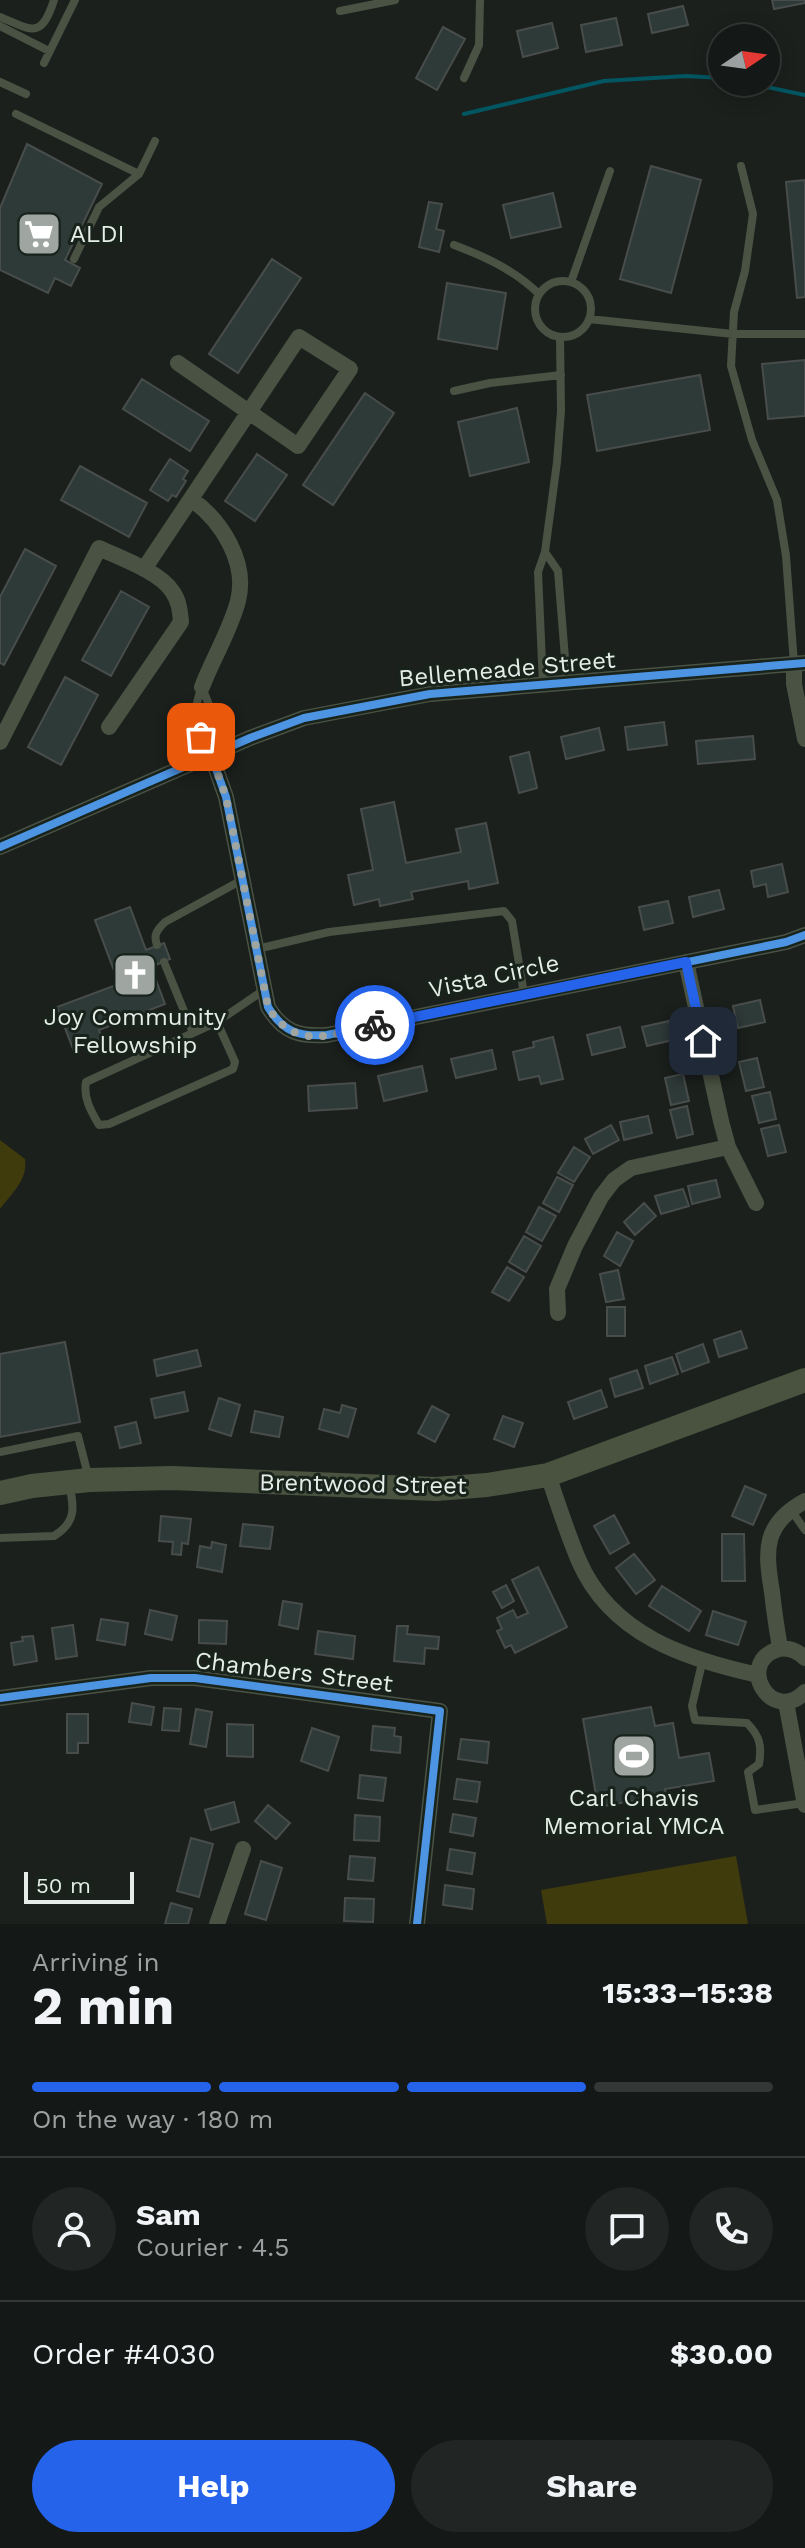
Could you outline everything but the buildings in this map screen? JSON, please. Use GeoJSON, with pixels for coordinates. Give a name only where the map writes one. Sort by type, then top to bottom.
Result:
{"type":"FeatureCollection","features":[{"type":"Feature","properties":{"kind":"main road","name":"Brentwood Street"},"geometry":{"type":"LineString","coordinates":[[0,1493],[79,1481],[172,1478],[436,1489],[487,1485],[548,1475],[805,1380]]}},
{"type":"Feature","properties":{"kind":"street"},"geometry":{"type":"LineString","coordinates":[[144,569],[248,411],[299,337],[350,369],[298,446],[248,411],[178,363]]}},
{"type":"Feature","properties":{"kind":"street"},"geometry":{"type":"LineString","coordinates":[[191,499],[205,509],[223,530],[233,552],[240,582],[239,598],[229,628],[202,687]]}},
{"type":"Feature","properties":{"kind":"street"},"geometry":{"type":"LineString","coordinates":[[0,742],[99,548],[144,569],[171,589],[179,604],[181,622],[109,727]]}},
{"type":"Feature","properties":{"kind":"street","name":"Bellemeade Street"},"geometry":{"type":"LineString","coordinates":[[0,847],[304,718],[430,694],[799,664]]}},
{"type":"Feature","properties":{"kind":"street"},"geometry":{"type":"LineString","coordinates":[[799,664],[794,684],[805,739]]}},
{"type":"Feature","properties":{"kind":"street","name":"Vista Circle"},"geometry":{"type":"LineString","coordinates":[[211,755],[226,797],[268,1007],[278,1023],[293,1033],[327,1035],[786,942],[805,935]]}},
{"type":"Feature","properties":{"kind":"street"},"geometry":{"type":"LineString","coordinates":[[686,962],[728,1147],[756,1203]]}},
{"type":"Feature","properties":{"kind":"street"},"geometry":{"type":"LineString","coordinates":[[558,1313],[557,1289],[601,1197],[614,1180],[631,1168],[728,1147]]}},
{"type":"Feature","properties":{"kind":"street"},"geometry":{"type":"LineString","coordinates":[[548,1475],[580,1563],[599,1596],[625,1621],[658,1644],[702,1663],[758,1675]]}},
{"type":"Feature","properties":{"kind":"street"},"geometry":{"type":"LineString","coordinates":[[780,1648],[767,1549],[778,1521],[798,1505]]}},
{"type":"Feature","properties":{"kind":"street"},"geometry":{"type":"LineString","coordinates":[[805,1658],[795,1650],[780,1648],[763,1659],[758,1675],[763,1691],[777,1701],[794,1701],[805,1692]]}},
{"type":"Feature","properties":{"kind":"street","name":"Chambers Street"},"geometry":{"type":"LineString","coordinates":[[0,1698],[151,1678],[195,1678],[440,1711],[417,1924]]}},
{"type":"Feature","properties":{"kind":"street"},"geometry":{"type":"LineString","coordinates":[[786,1702],[802,1769],[805,1804]]}},
{"type":"Feature","properties":{"kind":"street"},"geometry":{"type":"LineString","coordinates":[[217,1924],[243,1849]]}},
{"type":"Feature","properties":{"kind":"lane"},"geometry":{"type":"LineString","coordinates":[[0,17],[28,30],[37,29],[45,23],[54,0]]}},
{"type":"Feature","properties":{"kind":"lane"},"geometry":{"type":"LineString","coordinates":[[44,63],[75,0]]}},
{"type":"Feature","properties":{"kind":"lane"},"geometry":{"type":"LineString","coordinates":[[340,11],[395,0]]}},
{"type":"Feature","properties":{"kind":"lane"},"geometry":{"type":"LineString","coordinates":[[464,78],[479,45],[480,0]]}},
{"type":"Feature","properties":{"kind":"lane"},"geometry":{"type":"LineString","coordinates":[[0,26],[49,51]]}},
{"type":"Feature","properties":{"kind":"lane"},"geometry":{"type":"LineString","coordinates":[[0,82],[26,94]]}},
{"type":"Feature","properties":{"kind":"lane"},"geometry":{"type":"LineString","coordinates":[[16,114],[139,174]]}},
{"type":"Feature","properties":{"kind":"lane"},"geometry":{"type":"LineString","coordinates":[[74,259],[99,207],[139,174],[155,141]]}},
{"type":"Feature","properties":{"kind":"lane"},"geometry":{"type":"LineString","coordinates":[[741,166],[753,214],[745,271],[734,312],[731,366],[752,440],[777,500],[799,664]]}},
{"type":"Feature","properties":{"kind":"lane"},"geometry":{"type":"LineString","coordinates":[[571,282],[610,171]]}},
{"type":"Feature","properties":{"kind":"lane"},"geometry":{"type":"LineString","coordinates":[[454,245],[493,260],[525,280],[539,294]]}},
{"type":"Feature","properties":{"kind":"lane"},"geometry":{"type":"LineString","coordinates":[[571,282],[590,300],[589,319],[578,333],[560,337],[551,334],[538,321],[536,303],[539,294],[553,283],[571,282]]}},
{"type":"Feature","properties":{"kind":"lane"},"geometry":{"type":"LineString","coordinates":[[589,319],[733,334],[805,334]]}},
{"type":"Feature","properties":{"kind":"lane"},"geometry":{"type":"LineString","coordinates":[[543,685],[538,572],[545,552],[557,462],[560,337]]}},
{"type":"Feature","properties":{"kind":"lane"},"geometry":{"type":"LineString","coordinates":[[454,391],[490,383],[561,375]]}},
{"type":"Feature","properties":{"kind":"lane"},"geometry":{"type":"LineString","coordinates":[[545,552],[558,571],[567,683]]}},
{"type":"Feature","properties":{"kind":"lane"},"geometry":{"type":"LineString","coordinates":[[539,604],[560,602]]}},
{"type":"Feature","properties":{"kind":"lane"},"geometry":{"type":"LineString","coordinates":[[202,687],[218,728],[211,755]]}},
{"type":"Feature","properties":{"kind":"lane"},"geometry":{"type":"LineString","coordinates":[[202,687],[194,712],[201,737],[211,755]]}},
{"type":"Feature","properties":{"kind":"lane"},"geometry":{"type":"LineString","coordinates":[[157,945],[154,938],[165,922],[243,879]]}},
{"type":"Feature","properties":{"kind":"lane"},"geometry":{"type":"LineString","coordinates":[[257,949],[329,932],[504,911],[512,921],[524,994]]}},
{"type":"Feature","properties":{"kind":"lane"},"geometry":{"type":"LineString","coordinates":[[164,962],[193,1033]]}},
{"type":"Feature","properties":{"kind":"lane"},"geometry":{"type":"LineString","coordinates":[[217,1022],[235,1062],[233,1069],[109,1124],[99,1125],[89,1108],[84,1090],[86,1082],[217,1022],[265,990]]}},
{"type":"Feature","properties":{"kind":"lane"},"geometry":{"type":"LineString","coordinates":[[0,1452],[78,1436],[79,1481],[70,1523],[54,1536],[0,1538]]}},
{"type":"Feature","properties":{"kind":"lane"},"geometry":{"type":"LineString","coordinates":[[798,1505],[805,1530]]}},
{"type":"Feature","properties":{"kind":"lane"},"geometry":{"type":"LineString","coordinates":[[702,1663],[692,1706],[695,1720],[747,1723],[757,1733],[762,1750],[759,1764],[748,1772],[755,1810],[805,1804]]}},
{"type":"Feature","properties":{"kind":"shaded area"},"geometry":{"type":"Polygon","coordinates":[[[0,1140],[25,1159],[25,1167],[18,1186],[0,1209],[0,1140]]]}},
{"type":"Feature","properties":{"kind":"shaded area"},"geometry":{"type":"Polygon","coordinates":[[[736,1856],[748,1924],[547,1924],[541,1890],[736,1856]]]}},
{"type":"Feature","properties":{"kind":"waterway"},"geometry":{"type":"LineString","coordinates":[[464,114],[604,81],[708,77]]}},
{"type":"Feature","properties":{"kind":"waterway"},"geometry":{"type":"LineString","coordinates":[[780,90],[805,95]]}},
{"type":"Feature","properties":{"kind":"cycle path"},"geometry":{"type":"LineString","coordinates":[[0,847],[250,738],[304,718],[430,694],[805,663]]}},
{"type":"Feature","properties":{"kind":"cycle path"},"geometry":{"type":"LineString","coordinates":[[211,755],[226,797],[268,1007],[280,1022],[300,1034],[327,1035],[786,942],[805,935]]}},
{"type":"Feature","properties":{"kind":"cycle path"},"geometry":{"type":"LineString","coordinates":[[0,1698],[151,1678],[195,1678],[440,1711],[417,1924]]}},
{"type":"Feature","properties":{"kind":"way so far"},"geometry":{"type":"LineString","coordinates":[[201,737],[226,797],[268,1007],[278,1023],[293,1033],[306,1036],[375,1025]]}},
{"type":"Feature","properties":{"kind":"place","name":"ALDI"},"geometry":{"type":"Point","coordinates":[39,234]}},
{"type":"Feature","properties":{"kind":"place","name":"Joy Community Fellowship"},"geometry":{"type":"Point","coordinates":[135,975]}},
{"type":"Feature","properties":{"kind":"place","name":"Carl Chavis Memorial YMCA"},"geometry":{"type":"Point","coordinates":[634,1756]}},
{"type":"Feature","properties":{"kind":"route"},"geometry":{"type":"LineString","coordinates":[[375,1025],[686,962],[703,1041]]}}]}
